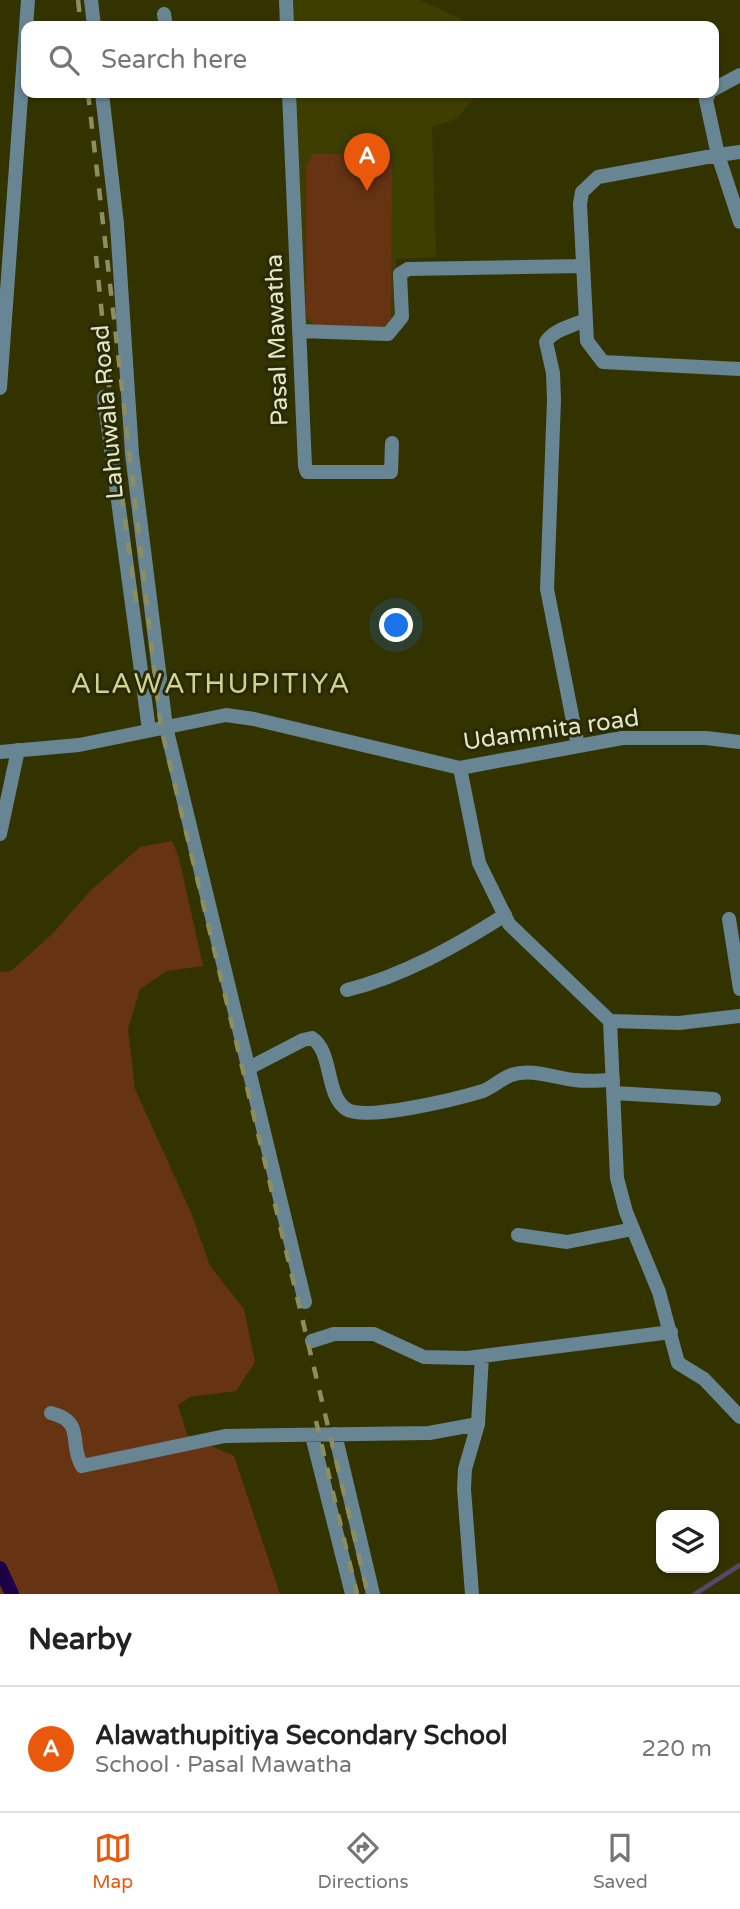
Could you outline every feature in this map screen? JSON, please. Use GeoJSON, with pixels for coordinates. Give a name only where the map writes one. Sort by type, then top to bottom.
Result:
{"type":"FeatureCollection","features":[{"type":"Feature","properties":{"kind":"street"},"geometry":{"type":"LineString","coordinates":[[26,21],[28,0]]}},
{"type":"Feature","properties":{"kind":"street"},"geometry":{"type":"LineString","coordinates":[[91,0],[93,21]]}},
{"type":"Feature","properties":{"kind":"street"},"geometry":{"type":"LineString","coordinates":[[286,0],[287,21]]}},
{"type":"Feature","properties":{"kind":"street"},"geometry":{"type":"LineString","coordinates":[[719,86],[740,75]]}},
{"type":"Feature","properties":{"kind":"street"},"geometry":{"type":"LineString","coordinates":[[0,388],[21,97]]}},
{"type":"Feature","properties":{"kind":"street","name":"Lahuwala Road"},"geometry":{"type":"LineString","coordinates":[[103,98],[117,224],[128,416],[166,727],[304,1302]]}},
{"type":"Feature","properties":{"kind":"street","name":"Pasal Mawatha"},"geometry":{"type":"LineString","coordinates":[[289,98],[307,472],[391,472],[393,443]]}},
{"type":"Feature","properties":{"kind":"street"},"geometry":{"type":"LineString","coordinates":[[707,98],[718,155],[740,222]]}},
{"type":"Feature","properties":{"kind":"street"},"geometry":{"type":"LineString","coordinates":[[740,152],[598,177],[582,192],[580,204],[587,341],[603,362],[740,369]]}},
{"type":"Feature","properties":{"kind":"street"},"geometry":{"type":"LineString","coordinates":[[299,331],[388,334],[402,317],[400,274],[408,269],[583,266]]}},
{"type":"Feature","properties":{"kind":"street"},"geometry":{"type":"LineString","coordinates":[[578,746],[547,589],[554,400],[553,373],[546,342],[548,338],[585,320]]}},
{"type":"Feature","properties":{"kind":"street"},"geometry":{"type":"LineString","coordinates":[[104,397],[149,730]]}},
{"type":"Feature","properties":{"kind":"street","name":"Udammita road"},"geometry":{"type":"LineString","coordinates":[[0,752],[79,745],[226,716],[254,719],[460,768],[622,738],[706,738],[740,742]]}},
{"type":"Feature","properties":{"kind":"street"},"geometry":{"type":"LineString","coordinates":[[0,834],[18,750]]}},
{"type":"Feature","properties":{"kind":"street"},"geometry":{"type":"LineString","coordinates":[[460,768],[479,863],[509,924],[610,1021],[679,1023],[740,1016]]}},
{"type":"Feature","properties":{"kind":"street"},"geometry":{"type":"LineString","coordinates":[[348,990],[374,983],[464,941],[505,915]]}},
{"type":"Feature","properties":{"kind":"street"},"geometry":{"type":"LineString","coordinates":[[729,919],[740,989]]}},
{"type":"Feature","properties":{"kind":"street"},"geometry":{"type":"LineString","coordinates":[[610,1021],[617,1178],[633,1229],[671,1332],[678,1363],[704,1379],[740,1417]]}},
{"type":"Feature","properties":{"kind":"street"},"geometry":{"type":"LineString","coordinates":[[249,1068],[312,1038],[320,1047],[340,1103],[347,1110],[359,1114],[428,1106],[486,1090],[511,1075],[525,1073],[714,1099]]}},
{"type":"Feature","properties":{"kind":"street"},"geometry":{"type":"LineString","coordinates":[[518,1235],[567,1242],[633,1229]]}},
{"type":"Feature","properties":{"kind":"street"},"geometry":{"type":"LineString","coordinates":[[312,1341],[334,1335],[374,1334],[424,1357],[482,1356],[671,1332]]}},
{"type":"Feature","properties":{"kind":"street"},"geometry":{"type":"LineString","coordinates":[[472,1594],[464,1489],[465,1469],[478,1424],[482,1356]]}},
{"type":"Feature","properties":{"kind":"street"},"geometry":{"type":"LineString","coordinates":[[51,1413],[65,1417],[71,1423],[82,1466],[225,1436],[429,1433],[478,1424]]}},
{"type":"Feature","properties":{"kind":"street"},"geometry":{"type":"LineString","coordinates":[[335,1434],[373,1594]]}},
{"type":"Feature","properties":{"kind":"street"},"geometry":{"type":"LineString","coordinates":[[312,1436],[352,1594]]}},
{"type":"Feature","properties":{"kind":"shaded area"},"geometry":{"type":"Polygon","coordinates":[[[293,0],[420,0],[464,21],[293,21],[293,0]]]}},
{"type":"Feature","properties":{"kind":"shaded area"},"geometry":{"type":"Polygon","coordinates":[[[295,98],[475,98],[456,119],[432,127],[436,257],[396,259],[397,315],[386,330],[313,329],[304,322],[295,98]]]}},
{"type":"Feature","properties":{"kind":"shaded area"},"geometry":{"type":"Polygon","coordinates":[[[313,154],[385,154],[392,164],[391,319],[382,328],[317,327],[306,316],[306,166],[313,154]]]}},
{"type":"Feature","properties":{"kind":"shaded area"},"geometry":{"type":"Polygon","coordinates":[[[172,841],[179,858],[203,966],[167,971],[140,989],[128,1029],[135,1089],[192,1215],[210,1266],[244,1309],[255,1362],[236,1391],[190,1397],[178,1405],[187,1435],[234,1456],[280,1594],[0,1594],[0,972],[11,971],[52,934],[91,890],[140,847],[172,841]]]}},
{"type":"Feature","properties":{"kind":"waterway"},"geometry":{"type":"LineString","coordinates":[[695,1594],[740,1565]]}},
{"type":"Feature","properties":{"kind":"waterway"},"geometry":{"type":"LineString","coordinates":[[0,1568],[12,1594]]}},
{"type":"Feature","properties":{"kind":"railway"},"geometry":{"type":"LineString","coordinates":[[78,0],[80,21]]}},
{"type":"Feature","properties":{"kind":"railway"},"geometry":{"type":"LineString","coordinates":[[89,98],[161,727],[368,1594]]}},
{"type":"Feature","properties":{"kind":"railway"},"geometry":{"type":"LineString","coordinates":[[96,256],[117,464],[137,608]]}},
{"type":"Feature","properties":{"kind":"railway"},"geometry":{"type":"LineString","coordinates":[[316,1421],[357,1594]]}},
{"type":"Feature","properties":{"kind":"place","name":"Alawathupitiya Secondary School"},"geometry":{"type":"Point","coordinates":[367,191]}},
{"type":"Feature","properties":{"kind":"district","name":"ALAWATHUPITIYA"},"geometry":{"type":"Point","coordinates":[211,684]}}]}
